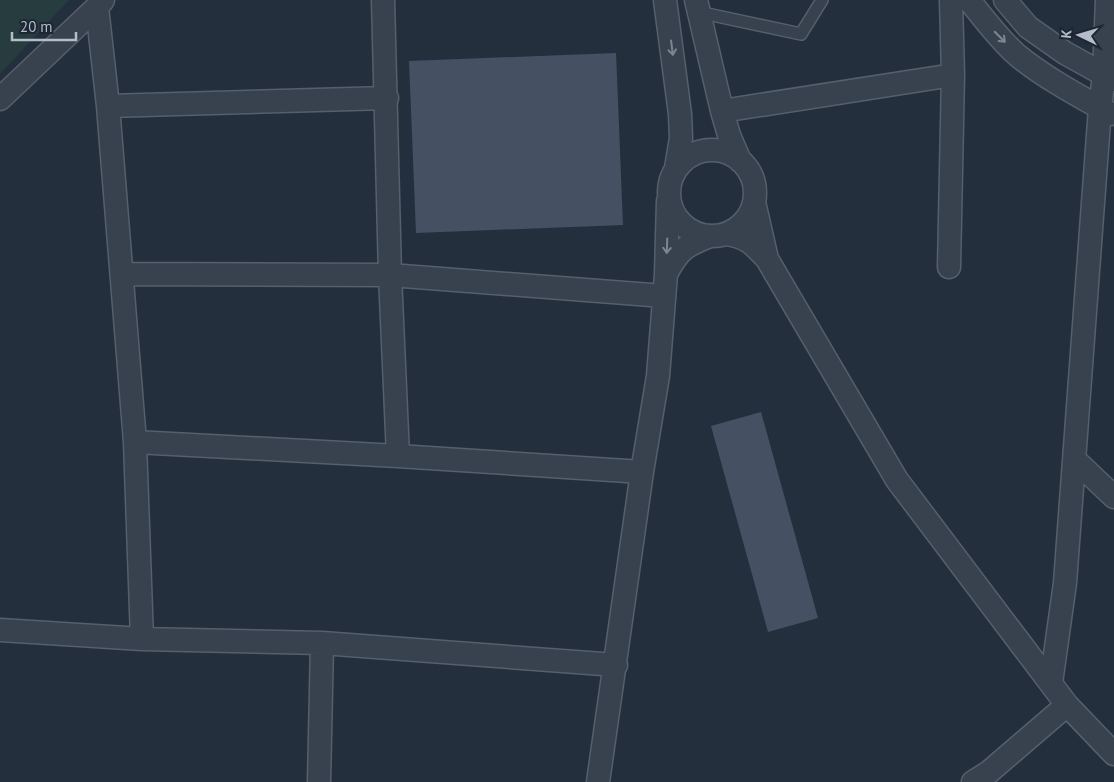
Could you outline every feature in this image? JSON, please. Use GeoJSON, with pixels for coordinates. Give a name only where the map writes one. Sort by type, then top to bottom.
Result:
{"type":"FeatureCollection","features":[{"type":"Feature","properties":{"kind":"street"},"geometry":{"type":"LineString","coordinates":[[384,0],[390,275],[398,456]]}},
{"type":"Feature","properties":{"kind":"street"},"geometry":{"type":"LineString","coordinates":[[598,782],[642,472],[658,376],[665,285],[668,197],[670,182],[676,168],[681,138],[680,114],[665,0]]}},
{"type":"Feature","properties":{"kind":"street"},"geometry":{"type":"LineString","coordinates":[[949,267],[953,75],[951,0]]}},
{"type":"Feature","properties":{"kind":"street"},"geometry":{"type":"LineString","coordinates":[[969,0],[992,29],[1017,55],[1046,76],[1107,112]]}},
{"type":"Feature","properties":{"kind":"street"},"geometry":{"type":"LineString","coordinates":[[1004,0],[1028,27],[1065,53],[1109,77]]}},
{"type":"Feature","properties":{"kind":"street"},"geometry":{"type":"LineString","coordinates":[[1052,683],[1065,582],[1107,112],[1109,77],[1107,0]]}},
{"type":"Feature","properties":{"kind":"street"},"geometry":{"type":"LineString","coordinates":[[0,100],[105,2]]}},
{"type":"Feature","properties":{"kind":"street"},"geometry":{"type":"LineString","coordinates":[[105,2],[108,106],[135,442],[142,639]]}},
{"type":"Feature","properties":{"kind":"street"},"geometry":{"type":"LineString","coordinates":[[697,6],[722,112],[740,161]]}},
{"type":"Feature","properties":{"kind":"street"},"geometry":{"type":"LineString","coordinates":[[722,112],[953,75]]}},
{"type":"Feature","properties":{"kind":"street"},"geometry":{"type":"LineString","coordinates":[[108,106],[387,98]]}},
{"type":"Feature","properties":{"kind":"street"},"geometry":{"type":"LineString","coordinates":[[665,285],[677,256],[689,244],[736,229],[750,213],[754,202],[753,180],[748,169],[728,153],[714,150],[699,151],[686,158],[676,168]]}},
{"type":"Feature","properties":{"kind":"street"},"geometry":{"type":"LineString","coordinates":[[668,197],[671,209],[686,228],[698,234],[741,236],[754,245],[767,259],[897,480],[1067,705],[1114,754]]}},
{"type":"Feature","properties":{"kind":"street"},"geometry":{"type":"LineString","coordinates":[[754,202],[767,259]]}},
{"type":"Feature","properties":{"kind":"street"},"geometry":{"type":"LineString","coordinates":[[122,274],[390,275],[665,285]]}},
{"type":"Feature","properties":{"kind":"street"},"geometry":{"type":"LineString","coordinates":[[135,442],[398,456],[642,472]]}},
{"type":"Feature","properties":{"kind":"street"},"geometry":{"type":"LineString","coordinates":[[1075,460],[1114,496]]}},
{"type":"Feature","properties":{"kind":"street"},"geometry":{"type":"LineString","coordinates":[[0,630],[142,639],[322,643],[616,665]]}},
{"type":"Feature","properties":{"kind":"street"},"geometry":{"type":"LineString","coordinates":[[319,782],[322,643]]}},
{"type":"Feature","properties":{"kind":"street"},"geometry":{"type":"LineString","coordinates":[[973,782],[989,772],[1067,705]]}},
{"type":"Feature","properties":{"kind":"lane"},"geometry":{"type":"LineString","coordinates":[[697,6],[802,34],[822,0]]}},
{"type":"Feature","properties":{"kind":"green space"},"geometry":{"type":"Polygon","coordinates":[[[0,0],[69,0],[0,74],[0,0]]]}},
{"type":"Feature","properties":{"kind":"building"},"geometry":{"type":"Polygon","coordinates":[[[616,53],[623,225],[416,233],[409,61],[616,53]]]}},
{"type":"Feature","properties":{"kind":"building"},"geometry":{"type":"Polygon","coordinates":[[[761,412],[818,618],[768,632],[711,426],[761,412]]]}}]}
